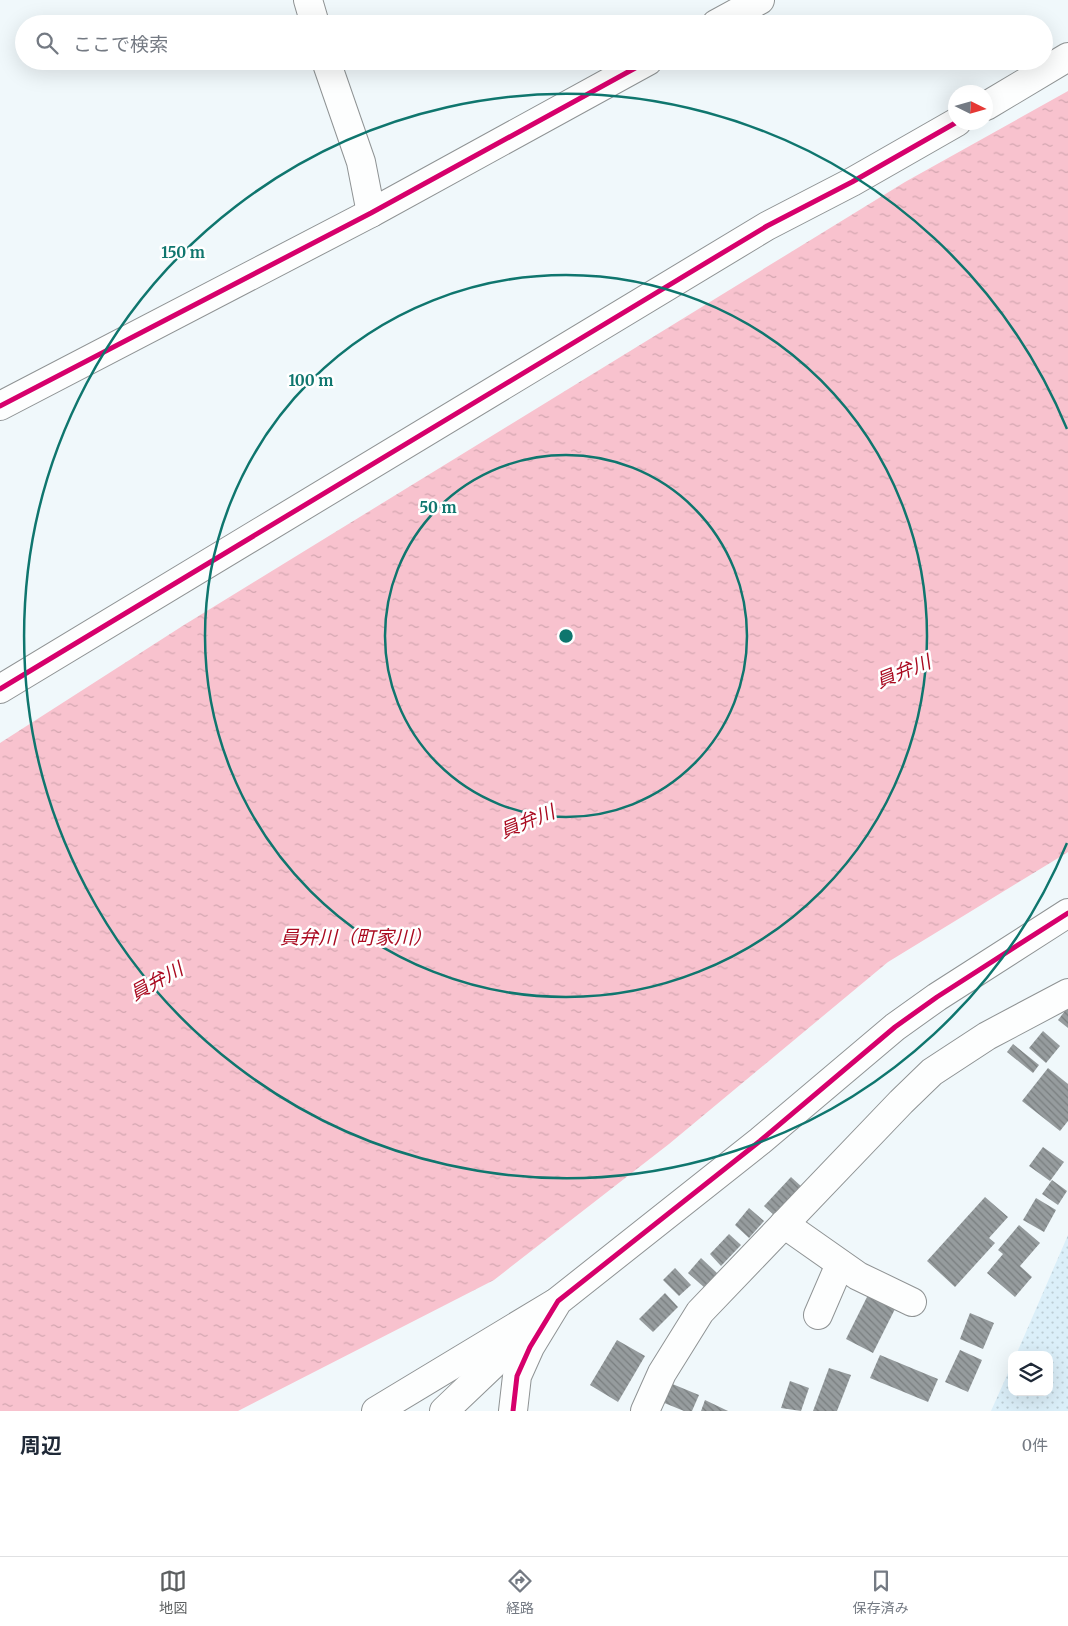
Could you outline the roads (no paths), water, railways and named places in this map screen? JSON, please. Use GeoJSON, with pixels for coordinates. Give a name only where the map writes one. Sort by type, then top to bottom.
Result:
{"type":"FeatureCollection","features":[{"type":"Feature","properties":{"kind":"street"},"geometry":{"type":"LineString","coordinates":[[308,0],[312,15]]}},
{"type":"Feature","properties":{"kind":"street"},"geometry":{"type":"LineString","coordinates":[[725,13],[760,0]]}},
{"type":"Feature","properties":{"kind":"street"},"geometry":{"type":"LineString","coordinates":[[1053,66],[1068,57]]}},
{"type":"Feature","properties":{"kind":"street"},"geometry":{"type":"LineString","coordinates":[[329,70],[361,162],[371,213]]}},
{"type":"Feature","properties":{"kind":"street"},"geometry":{"type":"LineString","coordinates":[[0,406],[371,213],[632,70]]}},
{"type":"Feature","properties":{"kind":"street"},"geometry":{"type":"LineString","coordinates":[[993,102],[1046,70]]}},
{"type":"Feature","properties":{"kind":"street"},"geometry":{"type":"LineString","coordinates":[[0,688],[767,226],[852,182],[948,127]]}},
{"type":"Feature","properties":{"kind":"street"},"geometry":{"type":"LineString","coordinates":[[444,1411],[558,1301],[760,1141],[895,1027],[937,997],[1068,913]]}},
{"type":"Feature","properties":{"kind":"street"},"geometry":{"type":"LineString","coordinates":[[645,1411],[666,1366],[700,1312],[932,1072],[988,1036],[1068,992]]}},
{"type":"Feature","properties":{"kind":"street"},"geometry":{"type":"LineString","coordinates":[[784,1224],[858,1276],[912,1302]]}},
{"type":"Feature","properties":{"kind":"street"},"geometry":{"type":"LineString","coordinates":[[818,1315],[840,1264]]}},
{"type":"Feature","properties":{"kind":"street"},"geometry":{"type":"LineString","coordinates":[[376,1411],[558,1301]]}},
{"type":"Feature","properties":{"kind":"street"},"geometry":{"type":"LineString","coordinates":[[514,1411],[517,1376],[530,1347],[558,1301]]}},
{"type":"Feature","properties":{"kind":"water","name":"員弁川（町家川）"},"geometry":{"type":"Polygon","coordinates":[[[1068,91],[1068,852],[888,962],[669,1144],[494,1280],[238,1411],[0,1411],[0,743],[184,625],[905,182],[1068,91]]]}},
{"type":"Feature","properties":{"kind":"water label","name":"員弁川"},"geometry":{"type":"Point","coordinates":[903,671]}},
{"type":"Feature","properties":{"kind":"water label","name":"員弁川"},"geometry":{"type":"Point","coordinates":[527,821]}},
{"type":"Feature","properties":{"kind":"water label","name":"員弁川"},"geometry":{"type":"Point","coordinates":[156,981]}}]}
